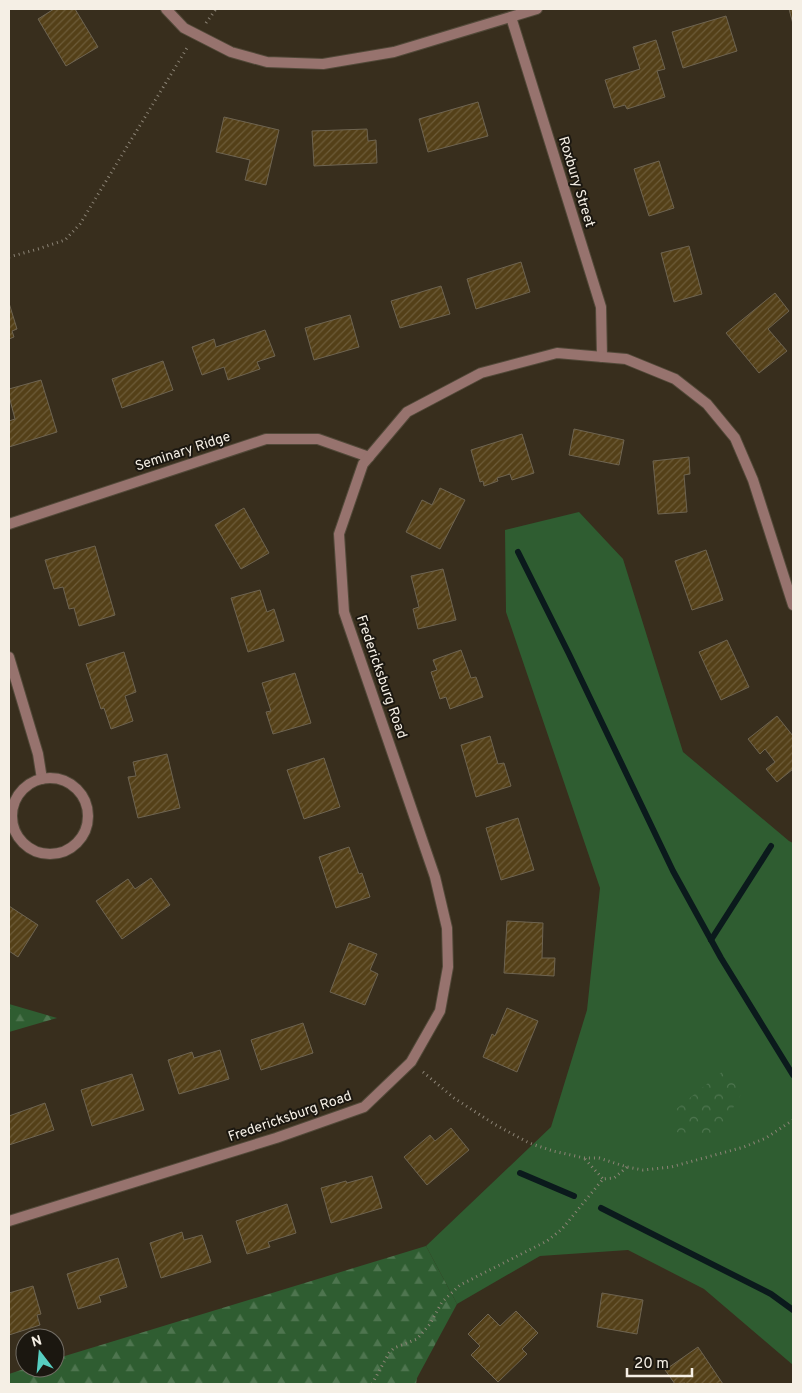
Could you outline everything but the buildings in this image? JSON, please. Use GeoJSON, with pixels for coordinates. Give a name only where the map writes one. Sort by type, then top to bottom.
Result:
{"type":"FeatureCollection","features":[{"type":"Feature","properties":{"kind":"street"},"geometry":{"type":"LineString","coordinates":[[166,9],[184,28],[230,52],[267,62],[323,64],[394,52],[537,9]]}},
{"type":"Feature","properties":{"kind":"street","name":"Roxbury Street"},"geometry":{"type":"LineString","coordinates":[[511,17],[601,307],[602,357]]}},
{"type":"Feature","properties":{"kind":"street","name":"Fredericksburg Road"},"geometry":{"type":"LineString","coordinates":[[9,1221],[276,1138],[364,1107],[411,1062],[440,1011],[448,967],[447,928],[435,877],[344,612],[340,534],[363,464],[407,412],[481,372],[557,353],[626,359],[676,379],[707,404],[734,438],[753,480],[793,605]]}},
{"type":"Feature","properties":{"kind":"street","name":"Seminary Ridge"},"geometry":{"type":"LineString","coordinates":[[9,524],[266,439],[318,439],[369,457]]}},
{"type":"Feature","properties":{"kind":"street"},"geometry":{"type":"LineString","coordinates":[[9,657],[38,754],[42,779]]}},
{"type":"Feature","properties":{"kind":"street"},"geometry":{"type":"LineString","coordinates":[[42,779],[62,780],[72,785],[80,792],[88,811],[85,831],[79,840],[72,847],[53,854],[34,850],[26,845],[19,838],[12,821],[12,811],[19,794],[33,782],[42,779]]}},
{"type":"Feature","properties":{"kind":"path"},"geometry":{"type":"LineString","coordinates":[[9,257],[65,240],[80,224],[196,34],[216,9]]}},
{"type":"Feature","properties":{"kind":"path"},"geometry":{"type":"LineString","coordinates":[[411,1062],[454,1098],[494,1124],[529,1143],[584,1158],[599,1158],[643,1170],[671,1167],[717,1155],[766,1138],[793,1120]]}},
{"type":"Feature","properties":{"kind":"path"},"geometry":{"type":"LineString","coordinates":[[584,1158],[603,1179]]}},
{"type":"Feature","properties":{"kind":"path"},"geometry":{"type":"LineString","coordinates":[[372,1384],[389,1353],[394,1348],[417,1339],[430,1324],[442,1302],[460,1285],[547,1241],[562,1229],[603,1179],[614,1178],[627,1167]]}},
{"type":"Feature","properties":{"kind":"green space"},"geometry":{"type":"Polygon","coordinates":[[[579,512],[623,559],[683,752],[793,843],[793,1365],[704,1289],[628,1250],[540,1256],[457,1304],[426,1246],[551,1127],[587,1010],[600,888],[506,612],[505,530],[579,512]]]}},
{"type":"Feature","properties":{"kind":"green space"},"geometry":{"type":"Polygon","coordinates":[[[9,1004],[57,1018],[9,1032],[9,1004]]]}},
{"type":"Feature","properties":{"kind":"green space"},"geometry":{"type":"Polygon","coordinates":[[[723,1071],[747,1084],[726,1120],[709,1134],[673,1132],[675,1110],[723,1071]]]}},
{"type":"Feature","properties":{"kind":"green space"},"geometry":{"type":"Polygon","coordinates":[[[426,1246],[457,1304],[417,1378],[416,1384],[9,1384],[9,1374],[15,1372],[15,1378],[65,1378],[65,1356],[426,1246]]]}},
{"type":"Feature","properties":{"kind":"waterway"},"geometry":{"type":"LineString","coordinates":[[518,552],[673,871],[721,958],[793,1075]]}},
{"type":"Feature","properties":{"kind":"waterway"},"geometry":{"type":"LineString","coordinates":[[711,940],[771,846]]}},
{"type":"Feature","properties":{"kind":"waterway"},"geometry":{"type":"LineString","coordinates":[[520,1173],[574,1196]]}},
{"type":"Feature","properties":{"kind":"waterway"},"geometry":{"type":"LineString","coordinates":[[601,1208],[771,1294],[793,1310]]}}]}
